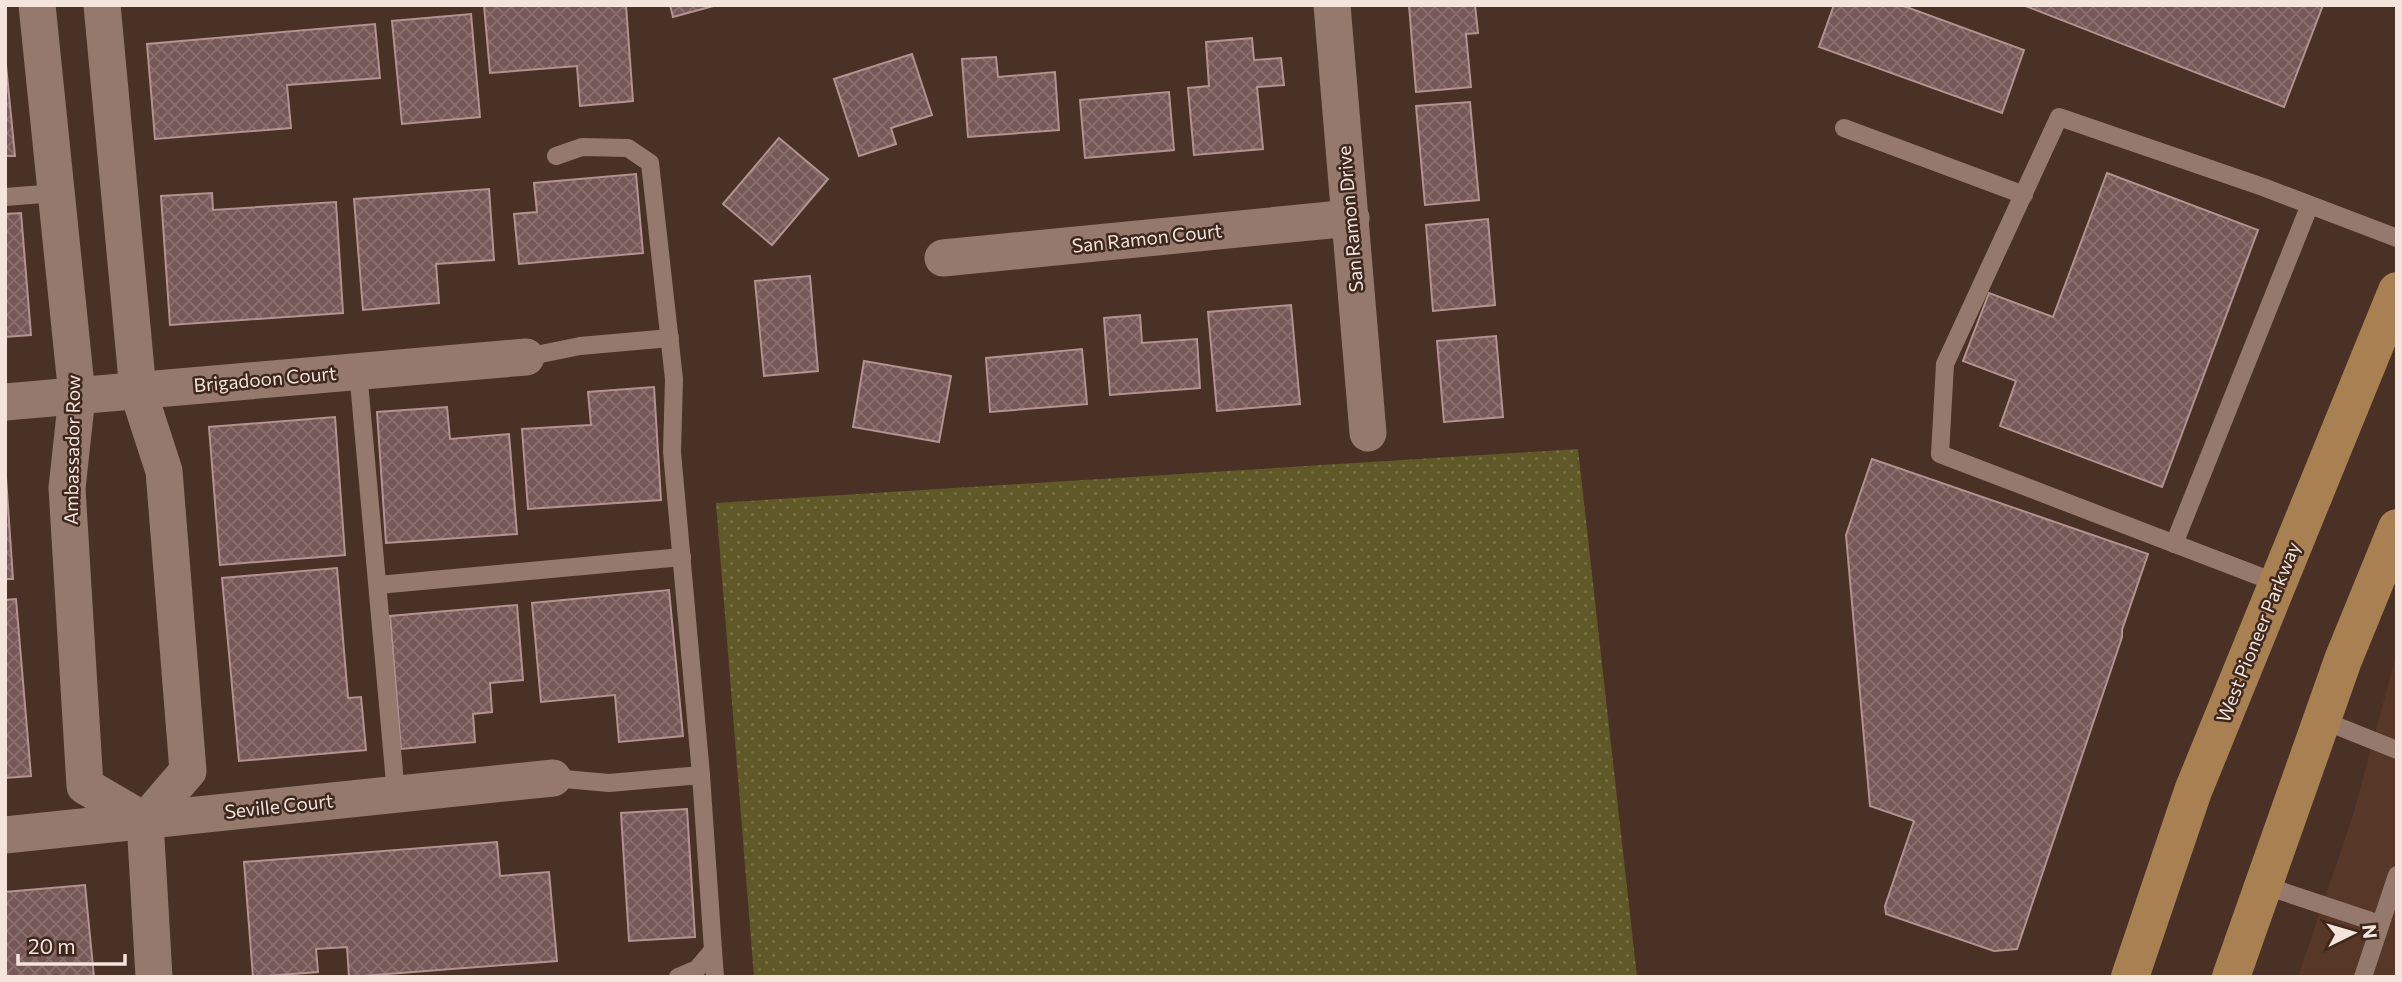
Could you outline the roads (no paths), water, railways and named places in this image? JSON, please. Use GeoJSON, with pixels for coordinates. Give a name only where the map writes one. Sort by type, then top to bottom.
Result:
{"type":"FeatureCollection","features":[{"type":"Feature","properties":{"kind":"main road","name":"West Pioneer Parkway"},"geometry":{"type":"LineString","coordinates":[[2130,977],[2193,791],[2397,291]]}},
{"type":"Feature","properties":{"kind":"main road"},"geometry":{"type":"LineString","coordinates":[[2231,977],[2343,660],[2397,528]]}},
{"type":"Feature","properties":{"kind":"street","name":"Ambassador Row"},"geometry":{"type":"LineString","coordinates":[[37,5],[78,396],[67,488],[85,786],[145,821]]}},
{"type":"Feature","properties":{"kind":"street"},"geometry":{"type":"LineString","coordinates":[[102,5],[138,391],[164,471],[188,771],[145,821],[154,977]]}},
{"type":"Feature","properties":{"kind":"street","name":"San Ramon Drive"},"geometry":{"type":"LineString","coordinates":[[1332,5],[1368,433]]}},
{"type":"Feature","properties":{"kind":"street","name":"San Ramon Court"},"geometry":{"type":"LineString","coordinates":[[943,258],[1351,218]]}},
{"type":"Feature","properties":{"kind":"street","name":"Brigadoon Court"},"geometry":{"type":"LineString","coordinates":[[5,402],[526,357]]}},
{"type":"Feature","properties":{"kind":"street","name":"Seville Court"},"geometry":{"type":"LineString","coordinates":[[5,835],[553,778]]}},
{"type":"Feature","properties":{"kind":"lane"},"geometry":{"type":"LineString","coordinates":[[2277,583],[1940,454],[1945,365],[2059,117],[2263,187],[2397,238]]}},
{"type":"Feature","properties":{"kind":"lane"},"geometry":{"type":"LineString","coordinates":[[1844,128],[2024,195]]}},
{"type":"Feature","properties":{"kind":"lane"},"geometry":{"type":"LineString","coordinates":[[556,156],[582,147],[628,148],[650,163],[674,379],[672,452],[701,775],[715,977]]}},
{"type":"Feature","properties":{"kind":"lane"},"geometry":{"type":"LineString","coordinates":[[5,197],[56,193]]}},
{"type":"Feature","properties":{"kind":"lane"},"geometry":{"type":"LineString","coordinates":[[2175,544],[2309,206]]}},
{"type":"Feature","properties":{"kind":"lane"},"geometry":{"type":"LineString","coordinates":[[526,357],[580,346],[670,338]]}},
{"type":"Feature","properties":{"kind":"lane"},"geometry":{"type":"LineString","coordinates":[[358,371],[396,794]]}},
{"type":"Feature","properties":{"kind":"lane"},"geometry":{"type":"LineString","coordinates":[[377,585],[682,557]]}},
{"type":"Feature","properties":{"kind":"lane"},"geometry":{"type":"LineString","coordinates":[[2322,720],[2397,750]]}},
{"type":"Feature","properties":{"kind":"lane"},"geometry":{"type":"LineString","coordinates":[[553,778],[609,783],[701,775]]}},
{"type":"Feature","properties":{"kind":"lane"},"geometry":{"type":"LineString","coordinates":[[2362,977],[2397,875]]}},
{"type":"Feature","properties":{"kind":"lane"},"geometry":{"type":"LineString","coordinates":[[2263,886],[2380,924]]}},
{"type":"Feature","properties":{"kind":"lane"},"geometry":{"type":"LineString","coordinates":[[678,977],[697,969],[713,950]]}}]}
